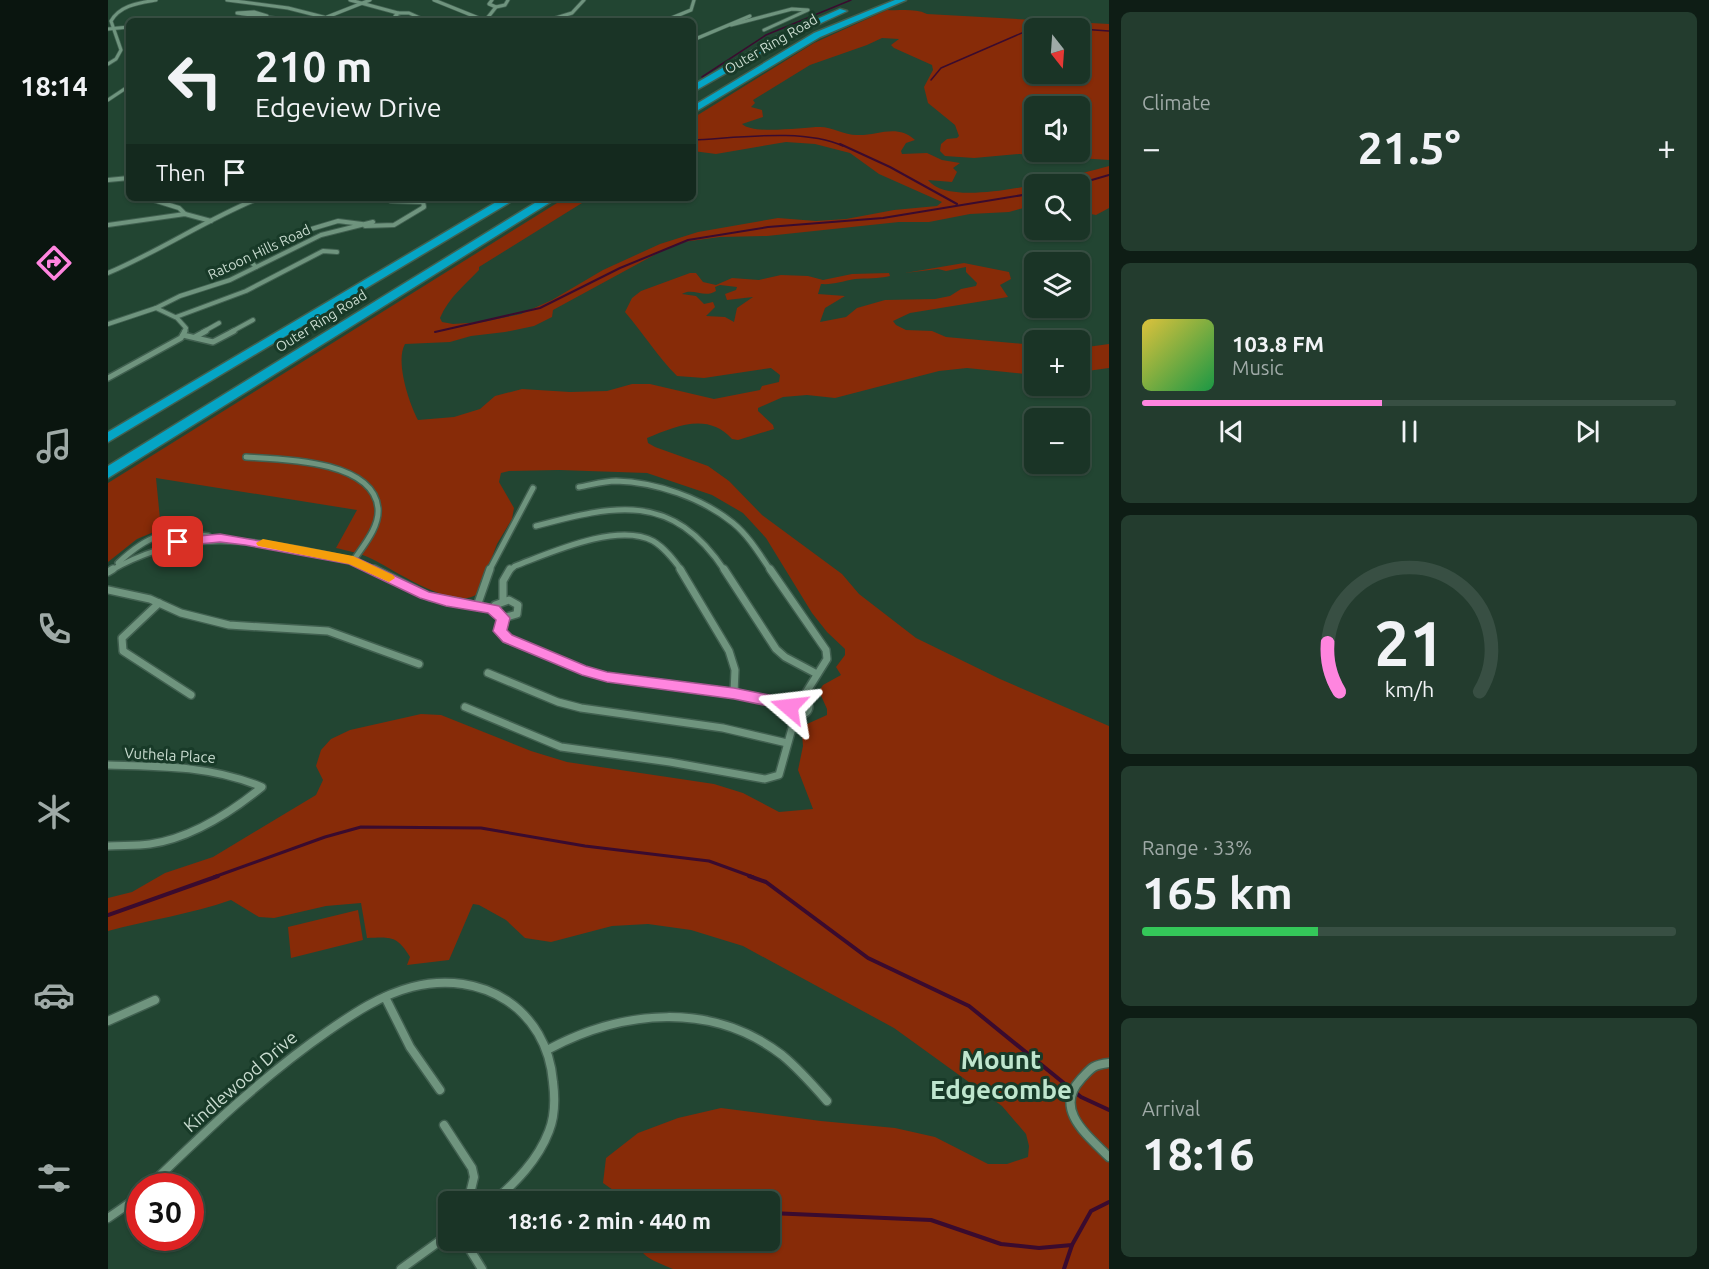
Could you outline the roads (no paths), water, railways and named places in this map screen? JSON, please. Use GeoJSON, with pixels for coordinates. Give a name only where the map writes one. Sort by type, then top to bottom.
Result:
{"type":"FeatureCollection","features":[{"type":"Feature","properties":{"kind":"highway","name":"Outer Ring Road"},"geometry":{"type":"LineString","coordinates":[[696,108],[817,35],[902,0]]}},
{"type":"Feature","properties":{"kind":"highway","name":"Outer Ring Road"},"geometry":{"type":"LineString","coordinates":[[696,87],[777,40],[853,7]]}},
{"type":"Feature","properties":{"kind":"highway","name":"Outer Ring Road"},"geometry":{"type":"LineString","coordinates":[[108,438],[506,201]]}},
{"type":"Feature","properties":{"kind":"highway","name":"Outer Ring Road"},"geometry":{"type":"LineString","coordinates":[[108,473],[546,201]]}},
{"type":"Feature","properties":{"kind":"street"},"geometry":{"type":"LineString","coordinates":[[129,0],[139,4]]}},
{"type":"Feature","properties":{"kind":"street"},"geometry":{"type":"LineString","coordinates":[[108,64],[116,59],[121,50],[110,18],[122,10],[156,0]]}},
{"type":"Feature","properties":{"kind":"street"},"geometry":{"type":"LineString","coordinates":[[227,0],[296,9],[330,18]]}},
{"type":"Feature","properties":{"kind":"street"},"geometry":{"type":"LineString","coordinates":[[350,0],[398,13],[409,13],[420,18]]}},
{"type":"Feature","properties":{"kind":"street"},"geometry":{"type":"LineString","coordinates":[[327,17],[370,0]]}},
{"type":"Feature","properties":{"kind":"street"},"geometry":{"type":"LineString","coordinates":[[434,0],[479,18]]}},
{"type":"Feature","properties":{"kind":"street"},"geometry":{"type":"LineString","coordinates":[[492,0],[489,4],[496,7],[505,6],[508,0]]}},
{"type":"Feature","properties":{"kind":"street"},"geometry":{"type":"LineString","coordinates":[[556,18],[572,13],[584,0]]}},
{"type":"Feature","properties":{"kind":"street"},"geometry":{"type":"LineString","coordinates":[[671,18],[691,10],[694,0]]}},
{"type":"Feature","properties":{"kind":"street"},"geometry":{"type":"LineString","coordinates":[[488,18],[496,7]]}},
{"type":"Feature","properties":{"kind":"street"},"geometry":{"type":"LineString","coordinates":[[731,25],[751,23],[791,8],[808,10],[764,30]]}},
{"type":"Feature","properties":{"kind":"street"},"geometry":{"type":"LineString","coordinates":[[281,18],[296,9]]}},
{"type":"Feature","properties":{"kind":"street"},"geometry":{"type":"LineString","coordinates":[[267,16],[237,13],[254,12],[275,18]]}},
{"type":"Feature","properties":{"kind":"street"},"geometry":{"type":"LineString","coordinates":[[398,13],[395,15],[399,18]]}},
{"type":"Feature","properties":{"kind":"street"},"geometry":{"type":"LineString","coordinates":[[696,39],[750,16]]}},
{"type":"Feature","properties":{"kind":"street"},"geometry":{"type":"LineString","coordinates":[[108,29],[126,27]]}},
{"type":"Feature","properties":{"kind":"street"},"geometry":{"type":"LineString","coordinates":[[121,50],[126,50]]}},
{"type":"Feature","properties":{"kind":"street"},"geometry":{"type":"LineString","coordinates":[[108,100],[126,88]]}},
{"type":"Feature","properties":{"kind":"street"},"geometry":{"type":"LineString","coordinates":[[108,180],[126,178]]}},
{"type":"Feature","properties":{"kind":"street"},"geometry":{"type":"LineString","coordinates":[[157,201],[179,208],[185,214]]}},
{"type":"Feature","properties":{"kind":"street"},"geometry":{"type":"LineString","coordinates":[[108,273],[143,259],[211,221],[253,201]]}},
{"type":"Feature","properties":{"kind":"street"},"geometry":{"type":"LineString","coordinates":[[256,267],[249,260],[316,226],[342,220],[355,221],[361,225],[394,225],[424,207],[423,202],[391,201]]}},
{"type":"Feature","properties":{"kind":"street"},"geometry":{"type":"LineString","coordinates":[[108,225],[185,214],[211,221]]}},
{"type":"Feature","properties":{"kind":"street","name":"Ratoon Hills Road"},"geometry":{"type":"LineString","coordinates":[[108,324],[156,308],[180,296],[230,280],[321,235],[373,222]]}},
{"type":"Feature","properties":{"kind":"street"},"geometry":{"type":"LineString","coordinates":[[176,317],[246,291],[323,251],[337,252]]}},
{"type":"Feature","properties":{"kind":"street"},"geometry":{"type":"LineString","coordinates":[[156,308],[184,323],[186,328],[183,336]]}},
{"type":"Feature","properties":{"kind":"street"},"geometry":{"type":"LineString","coordinates":[[108,378],[183,336],[213,342],[253,320]]}},
{"type":"Feature","properties":{"kind":"street"},"geometry":{"type":"LineString","coordinates":[[195,337],[219,323]]}},
{"type":"Feature","properties":{"kind":"street"},"geometry":{"type":"LineString","coordinates":[[246,457],[299,461],[331,467],[354,477],[369,487],[376,497],[378,509],[374,525],[353,561]]}},
{"type":"Feature","properties":{"kind":"street"},"geometry":{"type":"LineString","coordinates":[[579,487],[614,482],[649,484],[687,497],[734,524],[753,545],[826,650],[827,659],[802,699]]}},
{"type":"Feature","properties":{"kind":"street"},"geometry":{"type":"LineString","coordinates":[[477,606],[492,563],[533,488]]}},
{"type":"Feature","properties":{"kind":"street"},"geometry":{"type":"LineString","coordinates":[[536,526],[591,512],[621,508],[656,513],[684,525],[706,544],[720,562],[776,649],[785,657],[817,674]]}},
{"type":"Feature","properties":{"kind":"street"},"geometry":{"type":"LineString","coordinates":[[109,572],[138,544],[156,535],[179,530],[283,546],[353,561],[424,595],[494,609]]}},
{"type":"Feature","properties":{"kind":"street"},"geometry":{"type":"LineString","coordinates":[[503,601],[502,579],[515,567],[617,536],[650,540],[660,548],[689,583],[733,657],[736,678],[734,693]]}},
{"type":"Feature","properties":{"kind":"street"},"geometry":{"type":"LineString","coordinates":[[109,572],[128,560],[158,548],[197,539],[220,538]]}},
{"type":"Feature","properties":{"kind":"street"},"geometry":{"type":"LineString","coordinates":[[108,590],[134,594],[199,618],[230,625],[328,632],[355,639],[419,664]]}},
{"type":"Feature","properties":{"kind":"street"},"geometry":{"type":"LineString","coordinates":[[503,601],[513,601],[519,608],[514,616],[503,618],[495,613],[494,609],[495,605],[503,601]]}},
{"type":"Feature","properties":{"kind":"street"},"geometry":{"type":"LineString","coordinates":[[159,603],[122,638],[121,647],[191,695]]}},
{"type":"Feature","properties":{"kind":"street"},"geometry":{"type":"LineString","coordinates":[[503,618],[500,631],[507,639],[582,670],[607,677],[734,693],[789,705],[796,714]]}},
{"type":"Feature","properties":{"kind":"street"},"geometry":{"type":"LineString","coordinates":[[488,673],[558,702],[581,708],[700,724],[787,743]]}},
{"type":"Feature","properties":{"kind":"street"},"geometry":{"type":"LineString","coordinates":[[789,705],[792,700],[802,699],[810,705],[810,710],[806,713],[796,714]]}},
{"type":"Feature","properties":{"kind":"street"},"geometry":{"type":"LineString","coordinates":[[465,707],[561,747],[670,762],[765,779],[779,775],[796,714]]}},
{"type":"Feature","properties":{"kind":"street","name":"Vuthela Place"},"geometry":{"type":"LineString","coordinates":[[108,765],[205,768],[242,777],[262,787],[237,808],[175,837],[152,844],[108,846]]}},
{"type":"Feature","properties":{"kind":"street","name":"Kindlewood Drive"},"geometry":{"type":"LineString","coordinates":[[163,1173],[278,1066],[360,1010],[414,986],[443,982],[472,984],[493,991],[515,1004],[532,1022],[549,1049],[554,1079],[554,1104],[549,1130],[536,1158],[505,1191]]}},
{"type":"Feature","properties":{"kind":"street"},"geometry":{"type":"LineString","coordinates":[[385,997],[410,1047],[440,1090]]}},
{"type":"Feature","properties":{"kind":"street"},"geometry":{"type":"LineString","coordinates":[[108,1021],[156,1000]]}},
{"type":"Feature","properties":{"kind":"street"},"geometry":{"type":"LineString","coordinates":[[549,1049],[601,1025],[636,1017],[672,1014],[716,1022],[759,1040],[792,1062],[813,1082],[827,1101]]}},
{"type":"Feature","properties":{"kind":"street"},"geometry":{"type":"LineString","coordinates":[[1109,1063],[1094,1065],[1072,1089],[1069,1106],[1083,1131],[1109,1157]]}},
{"type":"Feature","properties":{"kind":"street"},"geometry":{"type":"LineString","coordinates":[[444,1125],[472,1168],[474,1177],[471,1191]]}},
{"type":"Feature","properties":{"kind":"street"},"geometry":{"type":"LineString","coordinates":[[108,1218],[126,1206]]}},
{"type":"Feature","properties":{"kind":"street"},"geometry":{"type":"LineString","coordinates":[[401,1269],[438,1242]]}},
{"type":"Feature","properties":{"kind":"street"},"geometry":{"type":"LineString","coordinates":[[471,1251],[482,1269]]}},
{"type":"Feature","properties":{"kind":"waterway"},"geometry":{"type":"LineString","coordinates":[[702,77],[766,35],[851,0]]}},
{"type":"Feature","properties":{"kind":"waterway"},"geometry":{"type":"LineString","coordinates":[[1090,30],[1109,31]]}},
{"type":"Feature","properties":{"kind":"waterway"},"geometry":{"type":"LineString","coordinates":[[931,80],[941,68],[1024,32]]}},
{"type":"Feature","properties":{"kind":"waterway"},"geometry":{"type":"LineString","coordinates":[[696,140],[790,136],[827,140],[843,146]]}},
{"type":"Feature","properties":{"kind":"waterway"},"geometry":{"type":"LineString","coordinates":[[840,144],[890,167],[957,204]]}},
{"type":"Feature","properties":{"kind":"waterway"},"geometry":{"type":"LineString","coordinates":[[1090,181],[1109,175]]}},
{"type":"Feature","properties":{"kind":"waterway"},"geometry":{"type":"LineString","coordinates":[[435,332],[540,308],[620,268],[688,240],[768,227],[883,218],[1024,195]]}},
{"type":"Feature","properties":{"kind":"waterway"},"geometry":{"type":"LineString","coordinates":[[214,877],[325,837],[361,827],[481,828],[585,846],[709,861],[753,877]]}},
{"type":"Feature","properties":{"kind":"waterway"},"geometry":{"type":"LineString","coordinates":[[108,915],[218,876]]}},
{"type":"Feature","properties":{"kind":"waterway"},"geometry":{"type":"LineString","coordinates":[[749,876],[766,882],[868,958],[969,1006],[1081,1097],[1109,1110]]}},
{"type":"Feature","properties":{"kind":"waterway"},"geometry":{"type":"LineString","coordinates":[[1072,1245],[1091,1211],[1109,1202]]}},
{"type":"Feature","properties":{"kind":"waterway"},"geometry":{"type":"LineString","coordinates":[[780,1213],[931,1220],[1001,1244],[1039,1248],[1072,1245]]}},
{"type":"Feature","properties":{"kind":"waterway"},"geometry":{"type":"LineString","coordinates":[[1064,1269],[1072,1245]]}},
{"type":"Feature","properties":{"kind":"district","name":"Mount Edgecombe"},"geometry":{"type":"Point","coordinates":[1001,1074]}}]}
